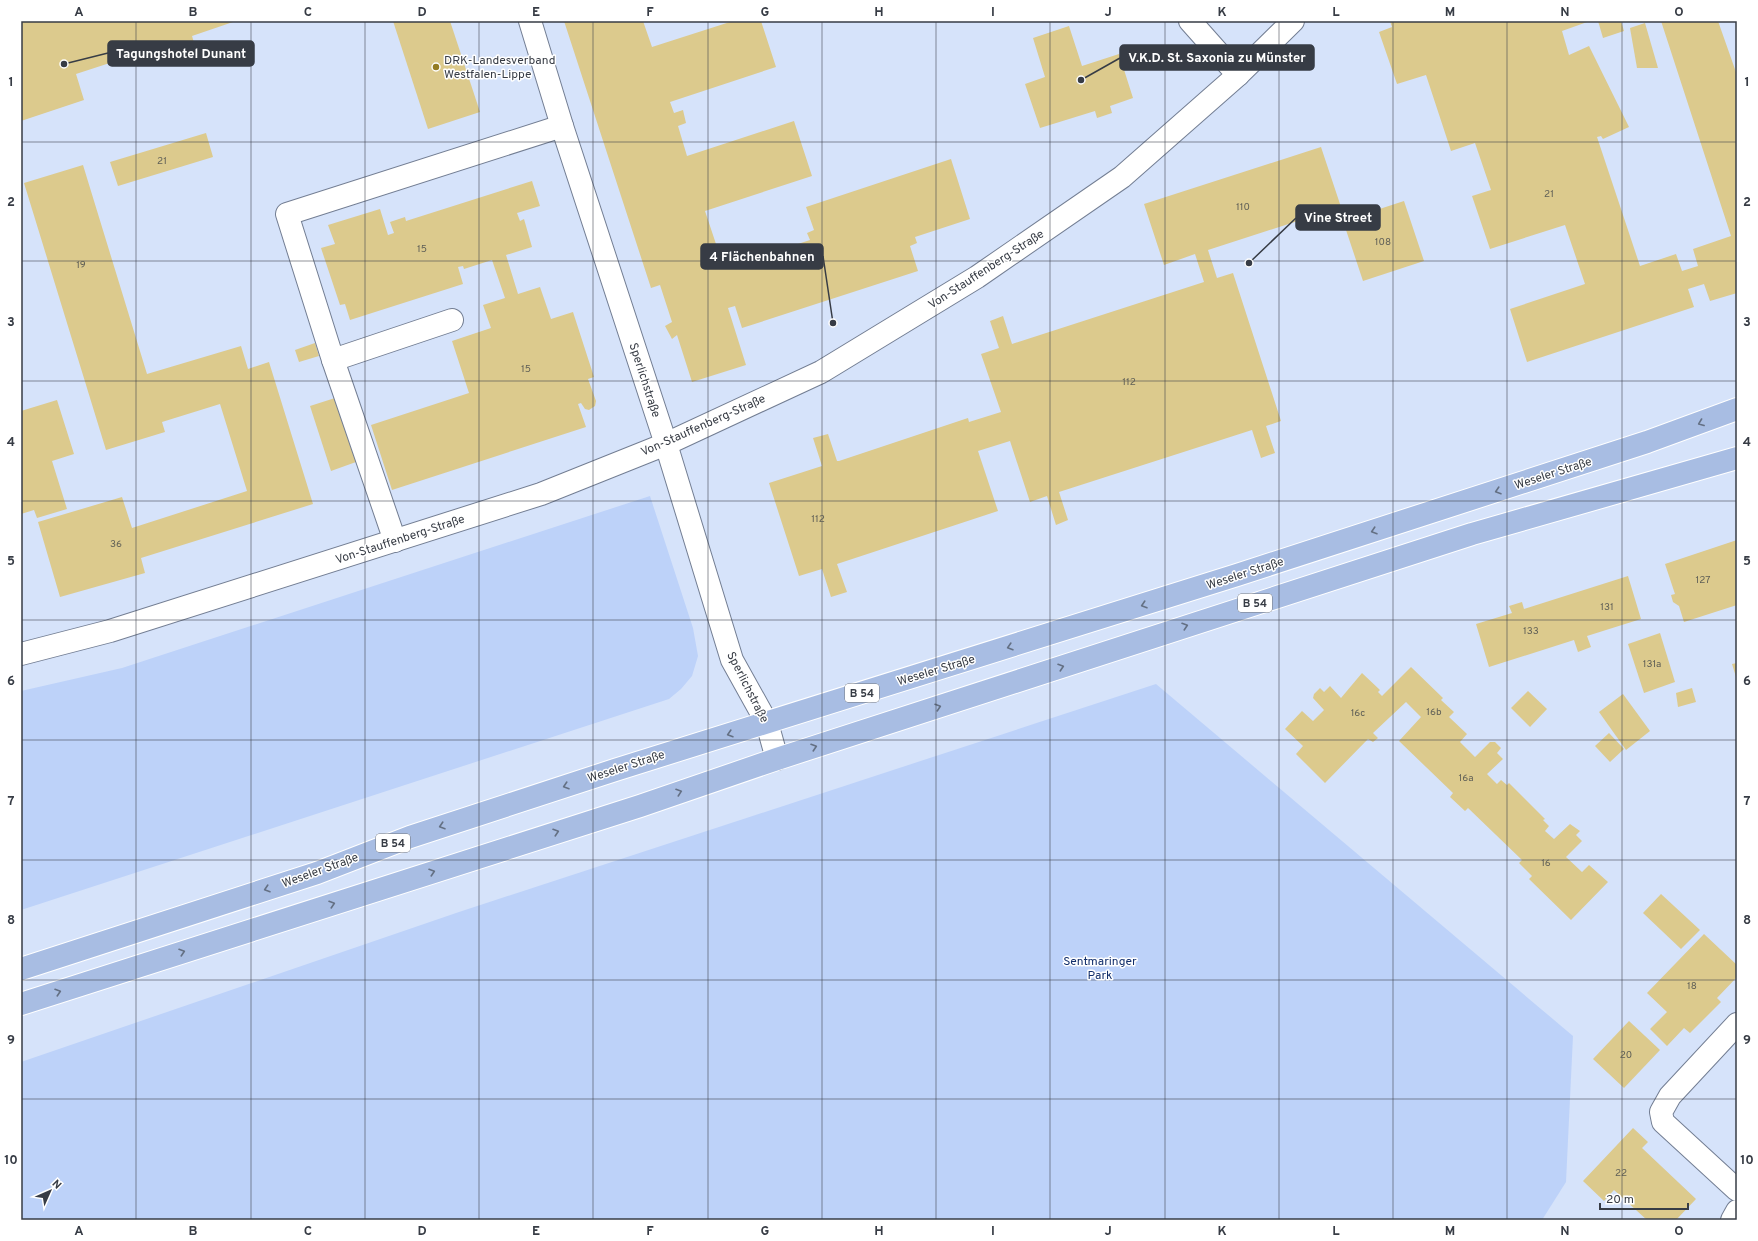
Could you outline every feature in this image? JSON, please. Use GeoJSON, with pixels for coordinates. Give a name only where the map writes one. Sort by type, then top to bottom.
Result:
{"type":"FeatureCollection","features":[{"type":"Feature","properties":{"kind":"main road","name":"Weseler Straße"},"geometry":{"type":"LineString","coordinates":[[21,969],[317,872],[410,837],[615,770],[1025,643],[1430,513],[1647,442],[1737,409]]}},
{"type":"Feature","properties":{"kind":"main road","name":"B 54"},"geometry":{"type":"LineString","coordinates":[[21,1004],[640,806],[777,759],[1472,534],[1737,458]]}},
{"type":"Feature","properties":{"kind":"street","name":"Sperlichstraße"},"geometry":{"type":"LineString","coordinates":[[530,21],[562,126],[666,444],[732,660],[767,723],[777,759]]}},
{"type":"Feature","properties":{"kind":"street"},"geometry":{"type":"LineString","coordinates":[[1190,21],[1238,75]]}},
{"type":"Feature","properties":{"kind":"street","name":"Von-Stauffenberg-Straße"},"geometry":{"type":"LineString","coordinates":[[21,654],[110,631],[541,494],[666,444],[821,372],[977,277],[1122,177],[1238,75],[1293,21]]}},
{"type":"Feature","properties":{"kind":"street"},"geometry":{"type":"LineString","coordinates":[[394,541],[333,360],[287,214],[562,126]]}},
{"type":"Feature","properties":{"kind":"street"},"geometry":{"type":"LineString","coordinates":[[333,360],[452,320]]}},
{"type":"Feature","properties":{"kind":"street"},"geometry":{"type":"LineString","coordinates":[[1737,1024],[1670,1096],[1660,1112],[1663,1122],[1737,1190]]}},
{"type":"Feature","properties":{"kind":"street"},"geometry":{"type":"LineString","coordinates":[[1732,1220],[1737,1212]]}},
{"type":"Feature","properties":{"kind":"green space"},"geometry":{"type":"Polygon","coordinates":[[[650,496],[693,628],[698,656],[692,676],[681,689],[669,699],[21,910],[21,691],[122,668],[650,496]]]}},
{"type":"Feature","properties":{"kind":"green space","name":"Sentmaringer Park"},"geometry":{"type":"Polygon","coordinates":[[[1156,684],[1573,1036],[1566,1182],[1542,1220],[21,1220],[21,1062],[459,912],[1156,684]]]}},
{"type":"Feature","properties":{"kind":"building"},"geometry":{"type":"Polygon","coordinates":[[[21,21],[236,21],[192,36],[195,46],[170,53],[168,44],[76,74],[84,100],[21,121],[21,21]]]}},
{"type":"Feature","properties":{"kind":"building","name":"DRK-Landesverband Westfalen-Lippe"},"geometry":{"type":"Polygon","coordinates":[[[393,21],[450,21],[480,112],[428,129],[393,21]]]}},
{"type":"Feature","properties":{"kind":"building"},"geometry":{"type":"Polygon","coordinates":[[[564,21],[643,21],[652,47],[733,21],[761,21],[776,67],[670,102],[674,113],[683,110],[686,123],[678,126],[687,156],[794,121],[812,176],[705,211],[724,268],[810,240],[807,233],[814,230],[806,207],[951,159],[970,219],[915,237],[917,243],[910,246],[918,271],[742,328],[735,306],[728,308],[746,365],[692,382],[677,335],[672,339],[665,326],[672,322],[660,285],[651,288],[564,21]]]}},
{"type":"Feature","properties":{"kind":"building"},"geometry":{"type":"Polygon","coordinates":[[[1390,21],[1590,21],[1562,31],[1569,55],[1589,46],[1629,127],[1603,139],[1601,136],[1597,137],[1640,266],[1676,254],[1682,271],[1698,266],[1693,249],[1731,236],[1661,21],[1718,21],[1737,75],[1737,293],[1710,301],[1704,284],[1688,289],[1694,307],[1527,362],[1510,309],[1585,284],[1565,225],[1490,249],[1472,196],[1491,190],[1475,143],[1451,151],[1426,75],[1397,84],[1379,32],[1392,27],[1390,21]]]}},
{"type":"Feature","properties":{"kind":"building"},"geometry":{"type":"Polygon","coordinates":[[[1598,21],[1621,21],[1624,31],[1603,38],[1598,21]]]}},
{"type":"Feature","properties":{"kind":"building"},"geometry":{"type":"Polygon","coordinates":[[[1645,23],[1658,68],[1637,68],[1630,28],[1645,23]]]}},
{"type":"Feature","properties":{"kind":"building"},"geometry":{"type":"Polygon","coordinates":[[[1069,26],[1082,66],[1119,54],[1133,98],[1110,106],[1112,113],[1097,118],[1095,111],[1040,128],[1025,84],[1045,77],[1033,38],[1069,26]]]}},
{"type":"Feature","properties":{"kind":"building"},"geometry":{"type":"Polygon","coordinates":[[[206,133],[213,157],[118,186],[110,162],[206,133]]]}},
{"type":"Feature","properties":{"kind":"building"},"geometry":{"type":"Polygon","coordinates":[[[1321,147],[1341,207],[1208,250],[1217,278],[1233,273],[1281,421],[1266,426],[1275,453],[1261,458],[1252,430],[1059,492],[1068,520],[1056,525],[1047,496],[1030,502],[1010,441],[978,451],[998,511],[837,564],[847,592],[831,597],[822,569],[799,576],[769,483],[822,466],[813,438],[828,434],[837,461],[839,461],[968,418],[969,422],[1001,412],[981,354],[999,348],[990,321],[1003,316],[1012,344],[1204,282],[1195,254],[1164,265],[1144,204],[1321,147]]]}},
{"type":"Feature","properties":{"kind":"building"},"geometry":{"type":"Polygon","coordinates":[[[83,165],[147,374],[241,346],[248,369],[269,362],[313,504],[141,558],[145,573],[60,597],[38,522],[122,497],[132,528],[247,491],[220,404],[162,422],[165,432],[106,450],[24,183],[83,165]]]}},
{"type":"Feature","properties":{"kind":"building"},"geometry":{"type":"Polygon","coordinates":[[[532,181],[540,206],[517,213],[520,221],[524,219],[532,247],[506,255],[518,294],[540,287],[551,319],[573,312],[594,377],[588,379],[596,401],[595,406],[589,410],[585,409],[581,403],[578,404],[586,427],[392,490],[371,425],[469,393],[452,341],[491,328],[483,305],[505,298],[492,260],[464,269],[463,266],[458,267],[463,284],[350,320],[345,304],[340,305],[321,248],[335,244],[328,225],[380,209],[388,235],[394,233],[390,222],[405,217],[406,221],[532,181]]]}},
{"type":"Feature","properties":{"kind":"building"},"geometry":{"type":"Polygon","coordinates":[[[1404,201],[1424,261],[1363,281],[1343,221],[1404,201]]]}},
{"type":"Feature","properties":{"kind":"building"},"geometry":{"type":"Polygon","coordinates":[[[315,343],[319,356],[299,362],[295,350],[315,343]]]}},
{"type":"Feature","properties":{"kind":"building"},"geometry":{"type":"Polygon","coordinates":[[[335,398],[356,462],[331,471],[310,406],[335,398]]]}},
{"type":"Feature","properties":{"kind":"building"},"geometry":{"type":"Polygon","coordinates":[[[57,400],[74,454],[52,461],[67,509],[37,518],[34,510],[21,514],[21,411],[57,400]]]}},
{"type":"Feature","properties":{"kind":"building"},"geometry":{"type":"Polygon","coordinates":[[[1737,540],[1737,605],[1684,622],[1679,606],[1673,602],[1671,595],[1675,594],[1665,564],[1737,540]]]}},
{"type":"Feature","properties":{"kind":"building"},"geometry":{"type":"Polygon","coordinates":[[[1628,576],[1641,619],[1587,636],[1591,647],[1578,652],[1574,640],[1489,667],[1476,624],[1512,613],[1509,606],[1522,602],[1524,609],[1628,576]]]}},
{"type":"Feature","properties":{"kind":"building"},"geometry":{"type":"Polygon","coordinates":[[[1660,633],[1675,682],[1644,693],[1628,644],[1660,633]]]}},
{"type":"Feature","properties":{"kind":"building"},"geometry":{"type":"Polygon","coordinates":[[[1737,663],[1737,680],[1732,664],[1737,663]]]}},
{"type":"Feature","properties":{"kind":"building"},"geometry":{"type":"Polygon","coordinates":[[[1411,667],[1443,698],[1441,700],[1454,712],[1449,717],[1467,734],[1460,742],[1475,757],[1490,742],[1495,742],[1501,748],[1497,753],[1503,759],[1487,774],[1497,784],[1501,780],[1507,785],[1509,783],[1545,819],[1543,820],[1549,826],[1545,831],[1554,839],[1570,824],[1580,831],[1576,835],[1582,841],[1566,857],[1582,872],[1589,865],[1608,882],[1571,920],[1529,879],[1532,876],[1519,863],[1522,860],[1468,808],[1465,811],[1450,797],[1453,793],[1399,741],[1421,717],[1406,702],[1373,733],[1378,738],[1373,742],[1368,739],[1325,783],[1296,754],[1303,746],[1285,729],[1302,711],[1313,721],[1324,710],[1313,698],[1314,694],[1320,688],[1324,692],[1330,686],[1341,698],[1362,673],[1380,690],[1378,692],[1382,696],[1411,667]]]}},
{"type":"Feature","properties":{"kind":"building"},"geometry":{"type":"Polygon","coordinates":[[[1692,688],[1696,702],[1678,707],[1676,693],[1692,688]]]}},
{"type":"Feature","properties":{"kind":"building"},"geometry":{"type":"Polygon","coordinates":[[[1528,691],[1547,709],[1530,727],[1511,708],[1528,691]]]}},
{"type":"Feature","properties":{"kind":"building"},"geometry":{"type":"Polygon","coordinates":[[[1623,694],[1650,731],[1626,750],[1599,712],[1623,694]]]}},
{"type":"Feature","properties":{"kind":"building"},"geometry":{"type":"Polygon","coordinates":[[[1609,733],[1624,749],[1610,762],[1595,746],[1609,733]]]}},
{"type":"Feature","properties":{"kind":"building"},"geometry":{"type":"Polygon","coordinates":[[[1661,894],[1700,930],[1681,949],[1643,913],[1661,894]]]}},
{"type":"Feature","properties":{"kind":"building"},"geometry":{"type":"Polygon","coordinates":[[[1704,934],[1737,965],[1737,977],[1717,998],[1721,1002],[1690,1033],[1684,1028],[1667,1046],[1650,1029],[1667,1012],[1647,993],[1704,934]]]}},
{"type":"Feature","properties":{"kind":"building"},"geometry":{"type":"Polygon","coordinates":[[[1629,1021],[1660,1050],[1624,1088],[1593,1059],[1629,1021]]]}},
{"type":"Feature","properties":{"kind":"building"},"geometry":{"type":"Polygon","coordinates":[[[1633,1128],[1648,1142],[1642,1148],[1696,1199],[1676,1220],[1647,1220],[1614,1190],[1604,1201],[1583,1181],[1633,1128]]]}},
{"type":"Feature","properties":{"kind":"place","name":"Tagungshotel Dunant"},"geometry":{"type":"Point","coordinates":[64,64]}},
{"type":"Feature","properties":{"kind":"place","name":"DRK-Landesverband Westfalen-Lippe"},"geometry":{"type":"Point","coordinates":[436,67]}},
{"type":"Feature","properties":{"kind":"place","name":"V.K.D. St. Saxonia zu Münster"},"geometry":{"type":"Point","coordinates":[1081,80]}},
{"type":"Feature","properties":{"kind":"place","name":"Vine Street"},"geometry":{"type":"Point","coordinates":[1249,263]}},
{"type":"Feature","properties":{"kind":"place","name":"4 Flächenbahnen"},"geometry":{"type":"Point","coordinates":[833,323]}}]}
